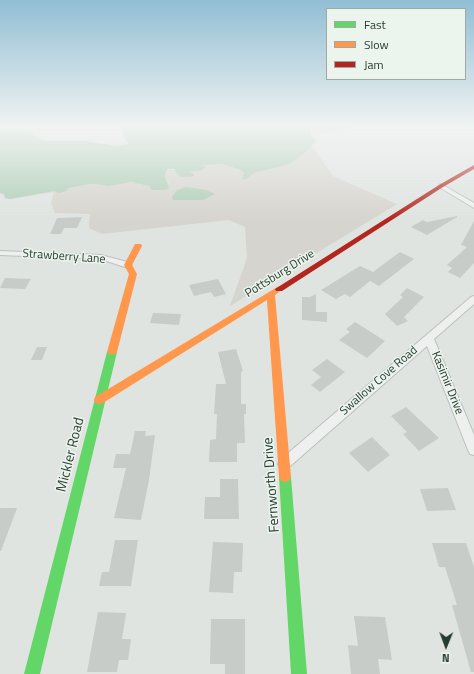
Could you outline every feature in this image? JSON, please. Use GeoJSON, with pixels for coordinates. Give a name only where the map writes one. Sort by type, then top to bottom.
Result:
{"type":"FeatureCollection","features":[{"type":"Feature","properties":{"kind":"street","name":"Pottsburg Drive"},"geometry":{"type":"LineString","coordinates":[[99,400],[271,294],[441,186],[474,167]]}},
{"type":"Feature","properties":{"kind":"street"},"geometry":{"type":"LineString","coordinates":[[441,186],[474,206]]}},
{"type":"Feature","properties":{"kind":"street"},"geometry":{"type":"LineString","coordinates":[[128,265],[138,246]]}},
{"type":"Feature","properties":{"kind":"street","name":"Strawberry Lane"},"geometry":{"type":"LineString","coordinates":[[0,253],[101,257],[128,265]]}},
{"type":"Feature","properties":{"kind":"street","name":"Mickler Road"},"geometry":{"type":"LineString","coordinates":[[32,674],[99,400],[133,274],[128,265]]}},
{"type":"Feature","properties":{"kind":"street","name":"Fernworth Drive"},"geometry":{"type":"LineString","coordinates":[[271,294],[299,674]]}},
{"type":"Feature","properties":{"kind":"street","name":"Swallow Cove Road"},"geometry":{"type":"LineString","coordinates":[[284,464],[474,299]]}},
{"type":"Feature","properties":{"kind":"street","name":"Kasimir Drive"},"geometry":{"type":"LineString","coordinates":[[429,338],[474,450]]}},
{"type":"Feature","properties":{"kind":"shaded area"},"geometry":{"type":"Polygon","coordinates":[[[0,158],[298,158],[286,165],[254,173],[246,179],[242,179],[244,173],[241,170],[223,164],[201,165],[206,167],[202,170],[189,172],[194,174],[194,176],[190,177],[182,177],[178,175],[174,169],[167,169],[165,175],[169,188],[166,190],[151,190],[150,186],[131,182],[109,186],[89,184],[69,188],[66,191],[59,193],[54,191],[10,199],[5,198],[4,194],[0,193],[0,158]]]}},
{"type":"Feature","properties":{"kind":"shaded area"},"geometry":{"type":"Polygon","coordinates":[[[166,158],[321,158],[333,176],[397,204],[230,306],[247,258],[245,227],[229,220],[102,234],[89,228],[90,214],[55,213],[51,203],[54,192],[10,199],[5,198],[4,194],[0,193],[0,188],[66,188],[90,181],[169,184],[165,175],[167,169],[183,172],[175,167],[163,167],[163,162],[166,158]]]}},
{"type":"Feature","properties":{"kind":"shaded area"},"geometry":{"type":"Polygon","coordinates":[[[186,187],[207,190],[215,194],[203,200],[173,200],[172,197],[177,190],[186,187]]]}},
{"type":"Feature","properties":{"kind":"building"},"geometry":{"type":"Polygon","coordinates":[[[457,216],[427,235],[411,227],[423,220],[427,222],[457,216]]]}},
{"type":"Feature","properties":{"kind":"building"},"geometry":{"type":"Polygon","coordinates":[[[82,217],[77,228],[64,228],[61,234],[50,234],[57,218],[82,217]]]}},
{"type":"Feature","properties":{"kind":"building"},"geometry":{"type":"Polygon","coordinates":[[[474,221],[474,263],[460,278],[448,272],[452,268],[447,265],[467,247],[461,245],[474,221]]]}},
{"type":"Feature","properties":{"kind":"building"},"geometry":{"type":"Polygon","coordinates":[[[400,252],[414,259],[379,286],[370,281],[350,297],[345,294],[336,299],[321,290],[360,266],[373,272],[400,252]]]}},
{"type":"Feature","properties":{"kind":"building"},"geometry":{"type":"Polygon","coordinates":[[[5,278],[31,279],[25,289],[0,288],[5,278]]]}},
{"type":"Feature","properties":{"kind":"building"},"geometry":{"type":"Polygon","coordinates":[[[218,279],[226,294],[214,297],[211,292],[194,296],[189,285],[218,279]]]}},
{"type":"Feature","properties":{"kind":"building"},"geometry":{"type":"Polygon","coordinates":[[[407,288],[424,297],[404,317],[408,321],[397,326],[385,314],[403,297],[400,295],[407,288]]]}},
{"type":"Feature","properties":{"kind":"building"},"geometry":{"type":"Polygon","coordinates":[[[316,294],[316,312],[327,312],[327,322],[302,320],[302,297],[310,297],[316,294]]]}},
{"type":"Feature","properties":{"kind":"building"},"geometry":{"type":"Polygon","coordinates":[[[153,313],[181,314],[179,325],[150,323],[153,313]]]}},
{"type":"Feature","properties":{"kind":"building"},"geometry":{"type":"Polygon","coordinates":[[[355,322],[385,341],[367,358],[339,340],[350,332],[346,329],[355,322]]]}},
{"type":"Feature","properties":{"kind":"building"},"geometry":{"type":"Polygon","coordinates":[[[37,347],[47,347],[42,360],[31,360],[37,347]]]}},
{"type":"Feature","properties":{"kind":"building"},"geometry":{"type":"Polygon","coordinates":[[[236,349],[243,371],[241,372],[241,404],[246,404],[246,414],[244,414],[245,443],[237,443],[237,462],[209,462],[210,440],[216,439],[217,414],[214,414],[216,384],[226,384],[218,352],[236,349]]]}},
{"type":"Feature","properties":{"kind":"building"},"geometry":{"type":"Polygon","coordinates":[[[327,359],[345,372],[320,392],[311,385],[321,377],[312,370],[327,359]]]}},
{"type":"Feature","properties":{"kind":"building"},"geometry":{"type":"Polygon","coordinates":[[[406,407],[439,438],[419,451],[403,434],[407,432],[391,416],[406,407]]]}},
{"type":"Feature","properties":{"kind":"building"},"geometry":{"type":"Polygon","coordinates":[[[135,431],[146,431],[145,436],[155,435],[149,480],[141,520],[114,518],[126,468],[113,468],[116,454],[130,454],[135,431]]]}},
{"type":"Feature","properties":{"kind":"building"},"geometry":{"type":"Polygon","coordinates":[[[372,437],[390,455],[368,472],[349,453],[372,437]]]}},
{"type":"Feature","properties":{"kind":"building"},"geometry":{"type":"Polygon","coordinates":[[[220,479],[238,479],[239,519],[204,519],[205,497],[220,497],[220,479]]]}},
{"type":"Feature","properties":{"kind":"building"},"geometry":{"type":"Polygon","coordinates":[[[448,488],[456,510],[427,511],[420,489],[448,488]]]}},
{"type":"Feature","properties":{"kind":"building"},"geometry":{"type":"Polygon","coordinates":[[[0,508],[17,508],[1,551],[0,551],[0,508]]]}},
{"type":"Feature","properties":{"kind":"building"},"geometry":{"type":"Polygon","coordinates":[[[115,540],[138,540],[131,586],[99,586],[102,572],[109,572],[115,540]]]}},
{"type":"Feature","properties":{"kind":"building"},"geometry":{"type":"Polygon","coordinates":[[[213,542],[243,543],[242,572],[234,572],[233,593],[209,592],[213,542]]]}},
{"type":"Feature","properties":{"kind":"building"},"geometry":{"type":"Polygon","coordinates":[[[432,543],[466,543],[474,567],[474,672],[471,672],[452,605],[457,605],[445,567],[439,567],[432,543]]]}},
{"type":"Feature","properties":{"kind":"building"},"geometry":{"type":"Polygon","coordinates":[[[98,612],[126,613],[122,639],[131,639],[128,660],[119,660],[117,672],[87,672],[98,612]]]}},
{"type":"Feature","properties":{"kind":"building"},"geometry":{"type":"Polygon","coordinates":[[[354,616],[385,617],[392,660],[378,659],[380,674],[351,674],[348,645],[358,646],[354,616]]]}},
{"type":"Feature","properties":{"kind":"building"},"geometry":{"type":"Polygon","coordinates":[[[211,619],[245,619],[245,674],[225,674],[225,664],[210,664],[211,619]]]}},
{"type":"Feature","properties":{"kind":"traffic: fast"},"geometry":{"type":"LineString","coordinates":[[32,674],[112,352]]}},
{"type":"Feature","properties":{"kind":"traffic: fast"},"geometry":{"type":"LineString","coordinates":[[285,477],[299,674]]}},
{"type":"Feature","properties":{"kind":"traffic: slow"},"geometry":{"type":"LineString","coordinates":[[112,352],[133,274],[128,265],[138,246]]}},
{"type":"Feature","properties":{"kind":"traffic: slow"},"geometry":{"type":"LineString","coordinates":[[99,400],[279,289]]}},
{"type":"Feature","properties":{"kind":"traffic: slow"},"geometry":{"type":"LineString","coordinates":[[271,294],[285,477]]}},
{"type":"Feature","properties":{"kind":"traffic: jam"},"geometry":{"type":"LineString","coordinates":[[279,289],[441,186],[474,167]]}}]}
